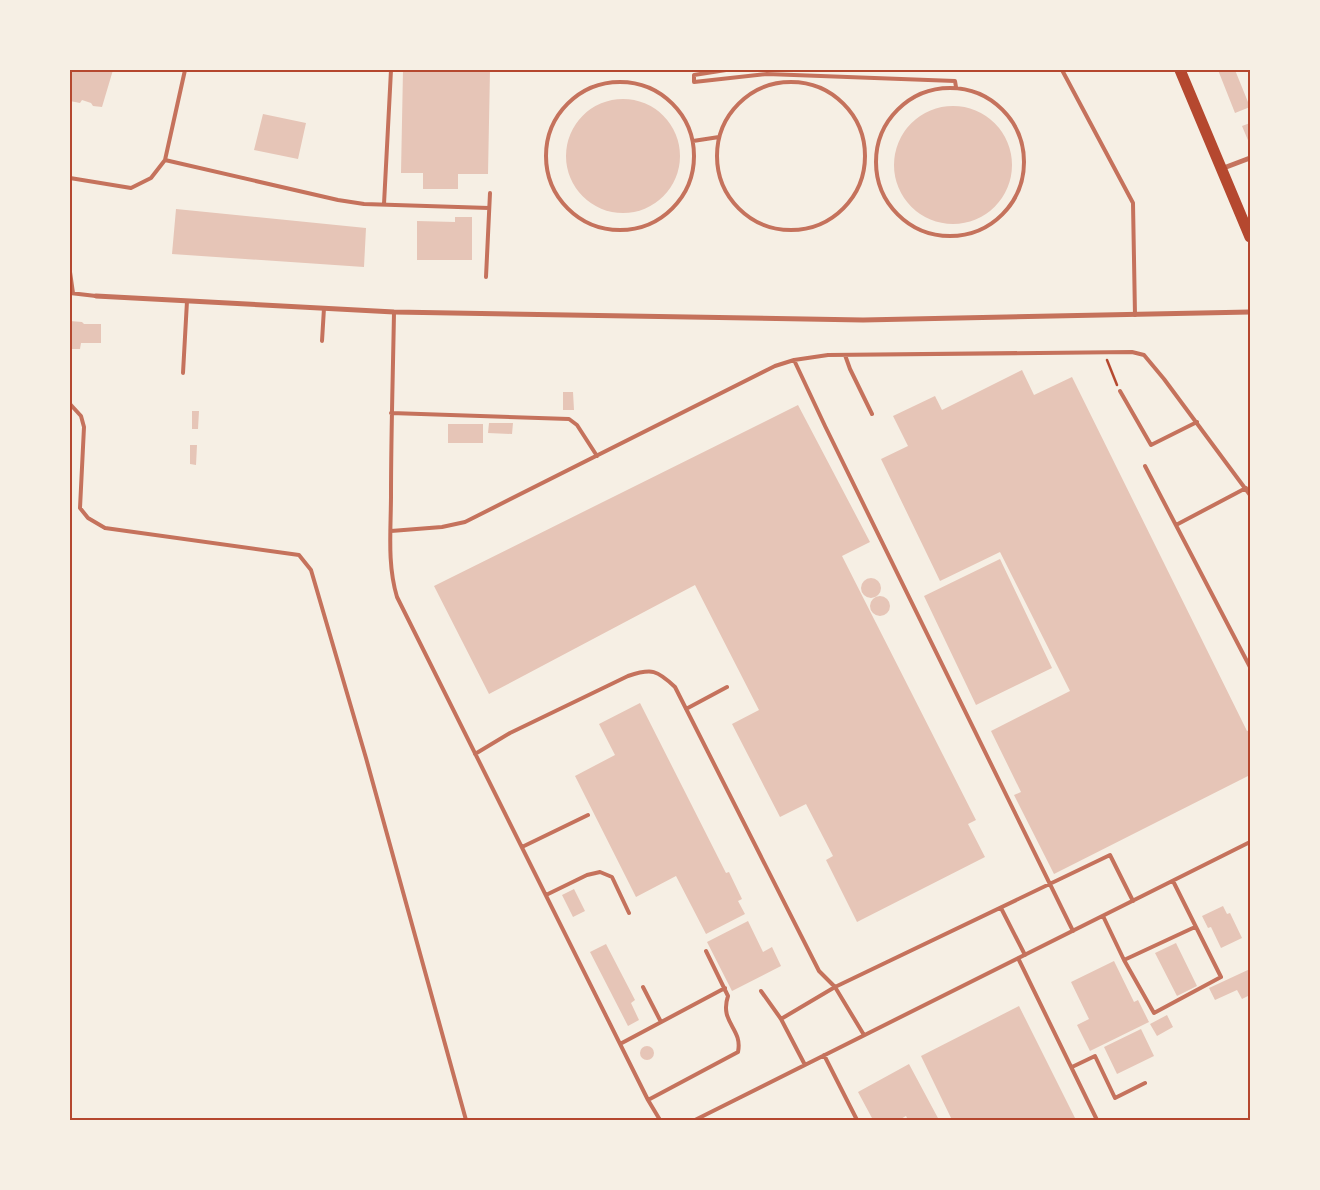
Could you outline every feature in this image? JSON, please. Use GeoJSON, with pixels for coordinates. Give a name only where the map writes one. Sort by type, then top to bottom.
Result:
{"type":"FeatureCollection","features":[{"type":"Feature","properties":{"kind":"main road"},"geometry":{"type":"LineString","coordinates":[[1180,70],[1250,237]]}},
{"type":"Feature","properties":{"kind":"street"},"geometry":{"type":"LineString","coordinates":[[1220,169],[1250,158]]}},
{"type":"Feature","properties":{"kind":"street"},"geometry":{"type":"LineString","coordinates":[[96,296],[394,312],[863,320],[1250,312]]}},
{"type":"Feature","properties":{"kind":"lane"},"geometry":{"type":"LineString","coordinates":[[70,178],[131,188],[151,178],[165,160],[185,70]]}},
{"type":"Feature","properties":{"kind":"lane"},"geometry":{"type":"LineString","coordinates":[[384,204],[391,70]]}},
{"type":"Feature","properties":{"kind":"lane"},"geometry":{"type":"LineString","coordinates":[[726,70],[694,75],[694,82],[767,74],[955,81],[956,87]]}},
{"type":"Feature","properties":{"kind":"lane"},"geometry":{"type":"LineString","coordinates":[[1062,70],[1133,203],[1136,315]]}},
{"type":"Feature","properties":{"kind":"lane"},"geometry":{"type":"LineString","coordinates":[[796,75],[796,81]]}},
{"type":"Feature","properties":{"kind":"lane"},"geometry":{"type":"LineString","coordinates":[[796,81],[821,87],[841,100],[856,118],[864,140],[865,164],[859,186],[846,206],[828,221],[806,229],[782,230],[760,224],[738,209],[724,188],[717,163],[719,137],[730,114],[747,95],[771,84],[796,81]]}},
{"type":"Feature","properties":{"kind":"lane"},"geometry":{"type":"LineString","coordinates":[[625,82],[650,88],[670,101],[685,119],[693,141],[694,164],[688,187],[684,194],[675,207],[657,222],[635,230],[611,231],[589,224],[567,210],[552,189],[546,164],[548,138],[558,114],[576,96],[600,84],[625,82]]}},
{"type":"Feature","properties":{"kind":"lane"},"geometry":{"type":"LineString","coordinates":[[956,87],[981,94],[1000,106],[1015,125],[1024,147],[1025,170],[1018,193],[1006,212],[987,227],[965,235],[942,236],[919,230],[898,215],[883,194],[876,169],[878,143],[889,120],[907,101],[930,90],[956,87]]}},
{"type":"Feature","properties":{"kind":"lane"},"geometry":{"type":"LineString","coordinates":[[693,141],[719,137]]}},
{"type":"Feature","properties":{"kind":"lane"},"geometry":{"type":"LineString","coordinates":[[165,160],[338,200],[364,204],[489,208]]}},
{"type":"Feature","properties":{"kind":"lane"},"geometry":{"type":"LineString","coordinates":[[865,164],[876,169]]}},
{"type":"Feature","properties":{"kind":"lane"},"geometry":{"type":"LineString","coordinates":[[486,276],[490,193]]}},
{"type":"Feature","properties":{"kind":"lane"},"geometry":{"type":"LineString","coordinates":[[70,272],[71,293],[96,296]]}},
{"type":"Feature","properties":{"kind":"lane"},"geometry":{"type":"LineString","coordinates":[[183,373],[187,301]]}},
{"type":"Feature","properties":{"kind":"lane"},"geometry":{"type":"LineString","coordinates":[[322,341],[324,308]]}},
{"type":"Feature","properties":{"kind":"lane"},"geometry":{"type":"LineString","coordinates":[[394,312],[391,568],[392,581],[397,597],[648,1100],[660,1120]]}},
{"type":"Feature","properties":{"kind":"lane"},"geometry":{"type":"LineString","coordinates":[[391,531],[442,527],[465,522],[775,366],[794,360],[828,355],[1104,352],[1132,352],[1144,355],[1250,495]]}},
{"type":"Feature","properties":{"kind":"lane"},"geometry":{"type":"LineString","coordinates":[[845,355],[872,414]]}},
{"type":"Feature","properties":{"kind":"lane"},"geometry":{"type":"LineString","coordinates":[[794,360],[1072,931]]}},
{"type":"Feature","properties":{"kind":"lane"},"geometry":{"type":"LineString","coordinates":[[1120,391],[1151,445],[1196,422]]}},
{"type":"Feature","properties":{"kind":"lane"},"geometry":{"type":"LineString","coordinates":[[70,404],[81,416],[84,427],[80,508],[88,518],[105,528],[299,555],[312,570],[466,1120]]}},
{"type":"Feature","properties":{"kind":"lane"},"geometry":{"type":"LineString","coordinates":[[392,413],[569,419],[577,424],[597,456]]}},
{"type":"Feature","properties":{"kind":"lane"},"geometry":{"type":"LineString","coordinates":[[1145,466],[1250,667]]}},
{"type":"Feature","properties":{"kind":"lane"},"geometry":{"type":"LineString","coordinates":[[1176,525],[1246,488]]}},
{"type":"Feature","properties":{"kind":"lane"},"geometry":{"type":"LineString","coordinates":[[475,754],[510,733],[628,676],[644,670],[662,674],[675,687],[819,971],[835,987],[864,1035]]}},
{"type":"Feature","properties":{"kind":"lane"},"geometry":{"type":"LineString","coordinates":[[686,709],[728,687]]}},
{"type":"Feature","properties":{"kind":"lane"},"geometry":{"type":"LineString","coordinates":[[522,848],[588,815]]}},
{"type":"Feature","properties":{"kind":"lane"},"geometry":{"type":"LineString","coordinates":[[695,1120],[1250,842]]}},
{"type":"Feature","properties":{"kind":"lane"},"geometry":{"type":"LineString","coordinates":[[781,1019],[835,987],[1110,855],[1133,901]]}},
{"type":"Feature","properties":{"kind":"lane"},"geometry":{"type":"LineString","coordinates":[[546,895],[587,875],[600,872],[612,877],[629,913]]}},
{"type":"Feature","properties":{"kind":"lane"},"geometry":{"type":"LineString","coordinates":[[1103,916],[1124,960],[1154,1013],[1221,977],[1173,881]]}},
{"type":"Feature","properties":{"kind":"lane"},"geometry":{"type":"LineString","coordinates":[[1001,908],[1024,955]]}},
{"type":"Feature","properties":{"kind":"lane"},"geometry":{"type":"LineString","coordinates":[[1124,960],[1196,926]]}},
{"type":"Feature","properties":{"kind":"lane"},"geometry":{"type":"LineString","coordinates":[[648,1100],[738,1052],[740,1046],[738,1037],[726,1013],[725,1006],[728,996],[706,951]]}},
{"type":"Feature","properties":{"kind":"lane"},"geometry":{"type":"LineString","coordinates":[[1018,958],[1097,1120]]}},
{"type":"Feature","properties":{"kind":"lane"},"geometry":{"type":"LineString","coordinates":[[644,987],[661,1022]]}},
{"type":"Feature","properties":{"kind":"lane"},"geometry":{"type":"LineString","coordinates":[[620,1044],[725,988]]}},
{"type":"Feature","properties":{"kind":"lane"},"geometry":{"type":"LineString","coordinates":[[760,991],[781,1019],[805,1065]]}},
{"type":"Feature","properties":{"kind":"lane"},"geometry":{"type":"LineString","coordinates":[[824,1055],[857,1120]]}},
{"type":"Feature","properties":{"kind":"lane"},"geometry":{"type":"LineString","coordinates":[[1072,1067],[1095,1056],[1115,1098],[1145,1083]]}},
{"type":"Feature","properties":{"kind":"path"},"geometry":{"type":"LineString","coordinates":[[1104,352],[1120,391]]}},
{"type":"Feature","properties":{"kind":"building"},"geometry":{"type":"Polygon","coordinates":[[[70,70],[113,70],[102,107],[93,106],[91,103],[82,100],[80,103],[70,101],[70,70]]]}},
{"type":"Feature","properties":{"kind":"building"},"geometry":{"type":"Polygon","coordinates":[[[403,70],[490,70],[488,174],[458,174],[458,189],[423,189],[423,173],[401,173],[403,70]]]}},
{"type":"Feature","properties":{"kind":"building"},"geometry":{"type":"Polygon","coordinates":[[[1218,70],[1235,70],[1250,107],[1235,113],[1218,70]]]}},
{"type":"Feature","properties":{"kind":"building"},"geometry":{"type":"Polygon","coordinates":[[[623,99],[645,103],[664,115],[676,134],[680,156],[676,178],[664,197],[645,209],[623,213],[601,209],[582,197],[570,178],[566,156],[570,134],[582,115],[601,103],[623,99]]]}},
{"type":"Feature","properties":{"kind":"building"},"geometry":{"type":"Polygon","coordinates":[[[953,106],[976,110],[995,123],[1008,142],[1012,165],[1008,188],[995,207],[976,220],[953,224],[930,220],[911,207],[898,188],[894,165],[898,142],[911,123],[930,110],[953,106]]]}},
{"type":"Feature","properties":{"kind":"building"},"geometry":{"type":"Polygon","coordinates":[[[263,114],[306,123],[298,159],[254,150],[263,114]]]}},
{"type":"Feature","properties":{"kind":"building"},"geometry":{"type":"Polygon","coordinates":[[[1250,123],[1250,145],[1242,126],[1250,123]]]}},
{"type":"Feature","properties":{"kind":"building"},"geometry":{"type":"Polygon","coordinates":[[[176,209],[366,228],[364,267],[172,254],[176,209]]]}},
{"type":"Feature","properties":{"kind":"building"},"geometry":{"type":"Polygon","coordinates":[[[455,217],[472,217],[472,260],[417,260],[417,221],[455,222],[455,217]]]}},
{"type":"Feature","properties":{"kind":"building"},"geometry":{"type":"Polygon","coordinates":[[[70,321],[82,322],[84,324],[101,324],[101,343],[81,343],[80,349],[70,349],[70,321]]]}},
{"type":"Feature","properties":{"kind":"building"},"geometry":{"type":"Polygon","coordinates":[[[1022,370],[1034,395],[1072,377],[1247,731],[1250,730],[1250,775],[1054,874],[1014,795],[1021,792],[991,731],[1070,691],[1000,552],[940,581],[881,459],[908,446],[893,416],[935,396],[942,410],[1022,370]]]}},
{"type":"Feature","properties":{"kind":"building"},"geometry":{"type":"Polygon","coordinates":[[[563,392],[573,392],[574,410],[563,410],[563,392]]]}},
{"type":"Feature","properties":{"kind":"building"},"geometry":{"type":"Polygon","coordinates":[[[798,405],[870,542],[842,556],[976,820],[968,824],[985,857],[857,922],[826,860],[833,856],[806,804],[780,817],[732,724],[759,710],[695,585],[489,694],[434,586],[798,405]]]}},
{"type":"Feature","properties":{"kind":"building"},"geometry":{"type":"Polygon","coordinates":[[[192,411],[199,411],[198,429],[192,429],[192,411]]]}},
{"type":"Feature","properties":{"kind":"building"},"geometry":{"type":"Polygon","coordinates":[[[489,423],[513,423],[512,434],[488,433],[489,423]]]}},
{"type":"Feature","properties":{"kind":"building"},"geometry":{"type":"Polygon","coordinates":[[[448,424],[483,424],[483,443],[448,443],[448,424]]]}},
{"type":"Feature","properties":{"kind":"building"},"geometry":{"type":"Polygon","coordinates":[[[190,445],[197,445],[196,465],[190,464],[190,445]]]}},
{"type":"Feature","properties":{"kind":"building"},"geometry":{"type":"Polygon","coordinates":[[[1000,559],[1052,668],[976,705],[924,596],[1000,559]]]}},
{"type":"Feature","properties":{"kind":"building"},"geometry":{"type":"Polygon","coordinates":[[[871,578],[878,581],[881,588],[878,595],[871,598],[864,595],[861,588],[864,581],[871,578]]]}},
{"type":"Feature","properties":{"kind":"building"},"geometry":{"type":"Polygon","coordinates":[[[880,596],[887,599],[890,606],[887,613],[880,616],[873,613],[870,606],[873,599],[880,596]]]}},
{"type":"Feature","properties":{"kind":"building"},"geometry":{"type":"Polygon","coordinates":[[[640,703],[726,873],[729,872],[742,899],[738,901],[745,914],[706,934],[676,876],[636,897],[575,776],[615,755],[599,724],[640,703]]]}},
{"type":"Feature","properties":{"kind":"building"},"geometry":{"type":"Polygon","coordinates":[[[574,889],[585,911],[573,917],[562,895],[574,889]]]}},
{"type":"Feature","properties":{"kind":"building"},"geometry":{"type":"Polygon","coordinates":[[[1223,906],[1227,914],[1230,913],[1242,938],[1221,948],[1211,927],[1208,928],[1202,916],[1223,906]]]}},
{"type":"Feature","properties":{"kind":"building"},"geometry":{"type":"Polygon","coordinates":[[[748,921],[763,952],[772,947],[781,966],[732,991],[707,942],[748,921]]]}},
{"type":"Feature","properties":{"kind":"building"},"geometry":{"type":"Polygon","coordinates":[[[1176,943],[1197,986],[1177,996],[1155,953],[1176,943]]]}},
{"type":"Feature","properties":{"kind":"building"},"geometry":{"type":"Polygon","coordinates":[[[606,944],[635,1000],[631,1003],[639,1020],[628,1026],[590,952],[606,944]]]}},
{"type":"Feature","properties":{"kind":"building"},"geometry":{"type":"Polygon","coordinates":[[[1114,961],[1134,1002],[1138,1000],[1149,1022],[1090,1051],[1077,1025],[1089,1019],[1071,982],[1114,961]]]}},
{"type":"Feature","properties":{"kind":"building"},"geometry":{"type":"Polygon","coordinates":[[[1250,969],[1250,995],[1242,999],[1237,990],[1215,1000],[1209,988],[1250,969]]]}},
{"type":"Feature","properties":{"kind":"building"},"geometry":{"type":"Polygon","coordinates":[[[1019,1006],[1076,1120],[952,1120],[921,1056],[1019,1006]]]}},
{"type":"Feature","properties":{"kind":"building"},"geometry":{"type":"Polygon","coordinates":[[[1167,1015],[1173,1027],[1157,1036],[1150,1024],[1167,1015]]]}},
{"type":"Feature","properties":{"kind":"building"},"geometry":{"type":"Polygon","coordinates":[[[1141,1029],[1154,1056],[1117,1074],[1104,1047],[1141,1029]]]}},
{"type":"Feature","properties":{"kind":"building"},"geometry":{"type":"Polygon","coordinates":[[[647,1046],[652,1048],[654,1053],[652,1058],[647,1060],[642,1058],[640,1053],[642,1048],[647,1046]]]}},
{"type":"Feature","properties":{"kind":"building"},"geometry":{"type":"Polygon","coordinates":[[[909,1064],[939,1120],[908,1120],[906,1116],[899,1120],[873,1120],[858,1092],[909,1064]]]}}]}
